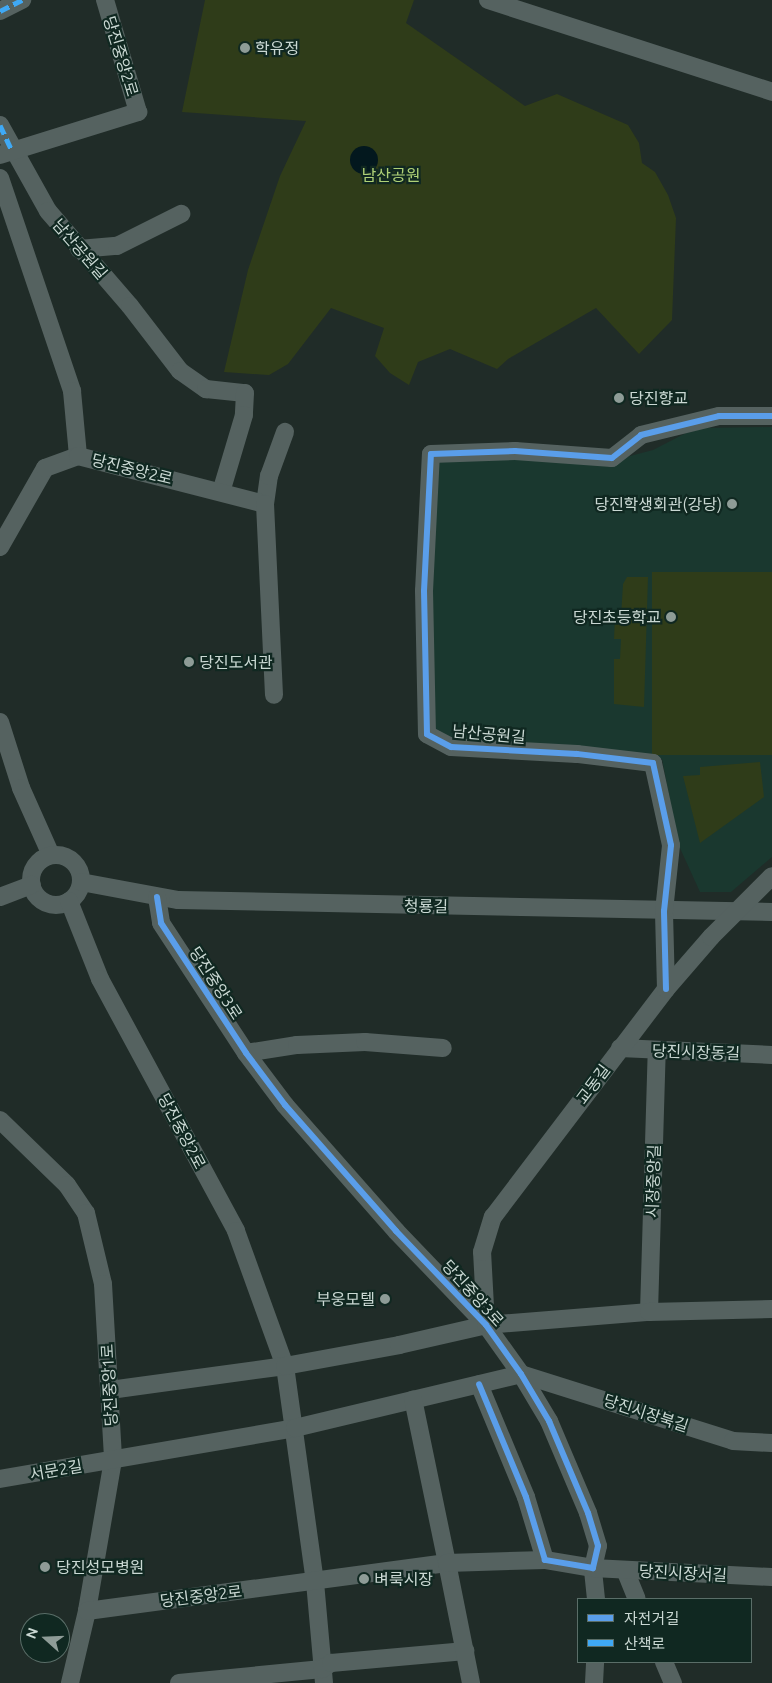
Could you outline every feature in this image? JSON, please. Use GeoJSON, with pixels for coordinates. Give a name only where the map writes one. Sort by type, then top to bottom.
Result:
{"type":"FeatureCollection","features":[{"type":"Feature","properties":{"kind":"street"},"geometry":{"type":"LineString","coordinates":[[0,11],[22,0]]}},
{"type":"Feature","properties":{"kind":"street","name":"당진중앙2로"},"geometry":{"type":"LineString","coordinates":[[6,153],[138,112],[105,0]]}},
{"type":"Feature","properties":{"kind":"street"},"geometry":{"type":"LineString","coordinates":[[488,0],[772,92]]}},
{"type":"Feature","properties":{"kind":"street"},"geometry":{"type":"LineString","coordinates":[[0,125],[6,153]]}},
{"type":"Feature","properties":{"kind":"street","name":"남산공원길"},"geometry":{"type":"LineString","coordinates":[[6,153],[48,211],[130,306],[180,372],[206,389],[245,393],[244,415],[221,492]]}},
{"type":"Feature","properties":{"kind":"street"},"geometry":{"type":"LineString","coordinates":[[0,178],[72,391],[78,456]]}},
{"type":"Feature","properties":{"kind":"street"},"geometry":{"type":"LineString","coordinates":[[79,249],[117,246],[181,214]]}},
{"type":"Feature","properties":{"kind":"street","name":"남산공원길"},"geometry":{"type":"LineString","coordinates":[[664,911],[671,845],[653,763],[577,754],[451,747],[427,734],[424,591],[431,454],[515,452],[612,458],[641,435],[719,416],[772,416]]}},
{"type":"Feature","properties":{"kind":"street"},"geometry":{"type":"LineString","coordinates":[[274,695],[265,504],[269,476],[285,432]]}},
{"type":"Feature","properties":{"kind":"street","name":"당진중앙2로"},"geometry":{"type":"LineString","coordinates":[[0,547],[45,468],[78,456],[265,504]]}},
{"type":"Feature","properties":{"kind":"street"},"geometry":{"type":"LineString","coordinates":[[0,722],[21,788],[51,855]]}},
{"type":"Feature","properties":{"kind":"street"},"geometry":{"type":"LineString","coordinates":[[51,855],[73,861],[81,882],[69,901],[62,904],[46,902],[32,885],[31,877],[38,863],[51,855]]}},
{"type":"Feature","properties":{"kind":"street","name":"교동길"},"geometry":{"type":"LineString","coordinates":[[486,1325],[482,1252],[493,1217],[666,989],[736,911],[772,876]]}},
{"type":"Feature","properties":{"kind":"street","name":"청룡길"},"geometry":{"type":"LineString","coordinates":[[81,882],[157,897],[664,911],[772,912]]}},
{"type":"Feature","properties":{"kind":"street"},"geometry":{"type":"LineString","coordinates":[[0,897],[32,885]]}},
{"type":"Feature","properties":{"kind":"street","name":"당진중앙3로"},"geometry":{"type":"LineString","coordinates":[[157,897],[161,923],[246,1053],[285,1105],[396,1231],[486,1325],[521,1374],[549,1421],[588,1513],[598,1546],[593,1568],[596,1598]]}},
{"type":"Feature","properties":{"kind":"street","name":"당진중앙2로"},"geometry":{"type":"LineString","coordinates":[[69,901],[100,979],[236,1231],[285,1366],[283,1370],[295,1428],[316,1582],[323,1676]]}},
{"type":"Feature","properties":{"kind":"street"},"geometry":{"type":"LineString","coordinates":[[664,911],[666,989]]}},
{"type":"Feature","properties":{"kind":"street"},"geometry":{"type":"LineString","coordinates":[[246,1053],[297,1045],[365,1042],[443,1048]]}},
{"type":"Feature","properties":{"kind":"street","name":"당진시장동길"},"geometry":{"type":"LineString","coordinates":[[620,1048],[772,1055]]}},
{"type":"Feature","properties":{"kind":"street","name":"시장중앙길"},"geometry":{"type":"LineString","coordinates":[[649,1312],[657,1050]]}},
{"type":"Feature","properties":{"kind":"street","name":"당진중앙1로"},"geometry":{"type":"LineString","coordinates":[[0,1120],[67,1185],[86,1213],[103,1284],[110,1390],[112,1460],[87,1610],[70,1683]]}},
{"type":"Feature","properties":{"kind":"street"},"geometry":{"type":"LineString","coordinates":[[110,1390],[285,1366],[399,1345],[486,1325],[649,1312],[772,1310]]}},
{"type":"Feature","properties":{"kind":"street"},"geometry":{"type":"LineString","coordinates":[[112,1460],[295,1428],[521,1374]]}},
{"type":"Feature","properties":{"kind":"street","name":"당진시장북길"},"geometry":{"type":"LineString","coordinates":[[521,1374],[733,1441],[772,1443]]}},
{"type":"Feature","properties":{"kind":"street"},"geometry":{"type":"LineString","coordinates":[[479,1384],[526,1497],[545,1560]]}},
{"type":"Feature","properties":{"kind":"street"},"geometry":{"type":"LineString","coordinates":[[413,1400],[466,1651],[471,1683]]}},
{"type":"Feature","properties":{"kind":"street","name":"서문2길"},"geometry":{"type":"LineString","coordinates":[[0,1480],[112,1460]]}},
{"type":"Feature","properties":{"kind":"street"},"geometry":{"type":"LineString","coordinates":[[447,1563],[545,1560],[593,1568]]}},
{"type":"Feature","properties":{"kind":"street","name":"당진중앙2로"},"geometry":{"type":"LineString","coordinates":[[87,1610],[316,1582],[447,1563]]}},
{"type":"Feature","properties":{"kind":"street","name":"당진시장서길"},"geometry":{"type":"LineString","coordinates":[[593,1568],[772,1577]]}},
{"type":"Feature","properties":{"kind":"street"},"geometry":{"type":"LineString","coordinates":[[625,1570],[637,1598]]}},
{"type":"Feature","properties":{"kind":"street"},"geometry":{"type":"LineString","coordinates":[[179,1683],[323,1676],[331,1663],[466,1651]]}},
{"type":"Feature","properties":{"kind":"street"},"geometry":{"type":"LineString","coordinates":[[594,1683],[595,1663]]}},
{"type":"Feature","properties":{"kind":"street"},"geometry":{"type":"LineString","coordinates":[[664,1663],[673,1683]]}},
{"type":"Feature","properties":{"kind":"shaded area"},"geometry":{"type":"Polygon","coordinates":[[[772,427],[772,857],[731,892],[700,892],[679,846],[662,759],[439,738],[432,723],[430,599],[437,459],[611,461],[653,450],[686,433],[704,428],[772,427]]]}},
{"type":"Feature","properties":{"kind":"green space","name":"남산공원"},"geometry":{"type":"Polygon","coordinates":[[[205,0],[414,0],[406,23],[525,106],[557,94],[628,125],[639,143],[642,163],[655,172],[668,195],[676,218],[672,320],[639,354],[596,308],[508,359],[497,369],[450,349],[418,362],[409,385],[390,373],[375,356],[384,328],[331,308],[288,364],[269,375],[224,372],[248,270],[280,176],[306,121],[182,112],[205,0]]]}},
{"type":"Feature","properties":{"kind":"green space"},"geometry":{"type":"Polygon","coordinates":[[[652,572],[772,572],[772,755],[652,755],[652,572]]]}},
{"type":"Feature","properties":{"kind":"green space"},"geometry":{"type":"Polygon","coordinates":[[[627,577],[648,577],[644,707],[614,704],[614,659],[620,659],[621,639],[614,639],[615,617],[621,617],[623,584],[627,577]]]}},
{"type":"Feature","properties":{"kind":"green space"},"geometry":{"type":"Polygon","coordinates":[[[760,762],[764,797],[700,843],[683,776],[700,775],[700,767],[760,762]]]}},
{"type":"Feature","properties":{"kind":"water"},"geometry":{"type":"Polygon","coordinates":[[[364,146],[374,150],[378,160],[374,170],[364,174],[354,170],[350,160],[354,150],[364,146]]]}},
{"type":"Feature","properties":{"kind":"marked path"},"geometry":{"type":"LineString","coordinates":[[0,11],[22,0]]}},
{"type":"Feature","properties":{"kind":"marked path"},"geometry":{"type":"LineString","coordinates":[[0,125],[12,151]]}},
{"type":"Feature","properties":{"kind":"cycle path"},"geometry":{"type":"LineString","coordinates":[[666,989],[664,911],[671,845],[653,763],[577,754],[451,747],[427,734],[424,591],[431,454],[515,451],[612,458],[641,435],[719,416],[772,416]]}},
{"type":"Feature","properties":{"kind":"cycle path"},"geometry":{"type":"LineString","coordinates":[[157,897],[161,923],[246,1053],[285,1105],[396,1231],[486,1325],[521,1374],[549,1421],[588,1513],[598,1546],[593,1568],[545,1560],[526,1497],[479,1384]]}},
{"type":"Feature","properties":{"kind":"place","name":"학유정"},"geometry":{"type":"Point","coordinates":[245,48]}},
{"type":"Feature","properties":{"kind":"place","name":"당진향교"},"geometry":{"type":"Point","coordinates":[619,398]}},
{"type":"Feature","properties":{"kind":"place","name":"당진학생회관(강당)"},"geometry":{"type":"Point","coordinates":[732,504]}},
{"type":"Feature","properties":{"kind":"place","name":"당진초등학교"},"geometry":{"type":"Point","coordinates":[671,617]}},
{"type":"Feature","properties":{"kind":"place","name":"당진도서관"},"geometry":{"type":"Point","coordinates":[189,662]}},
{"type":"Feature","properties":{"kind":"place","name":"부웅모텔"},"geometry":{"type":"Point","coordinates":[385,1299]}},
{"type":"Feature","properties":{"kind":"place","name":"당진성모병원"},"geometry":{"type":"Point","coordinates":[45,1567]}},
{"type":"Feature","properties":{"kind":"place","name":"벼룩시장"},"geometry":{"type":"Point","coordinates":[364,1579]}}]}
